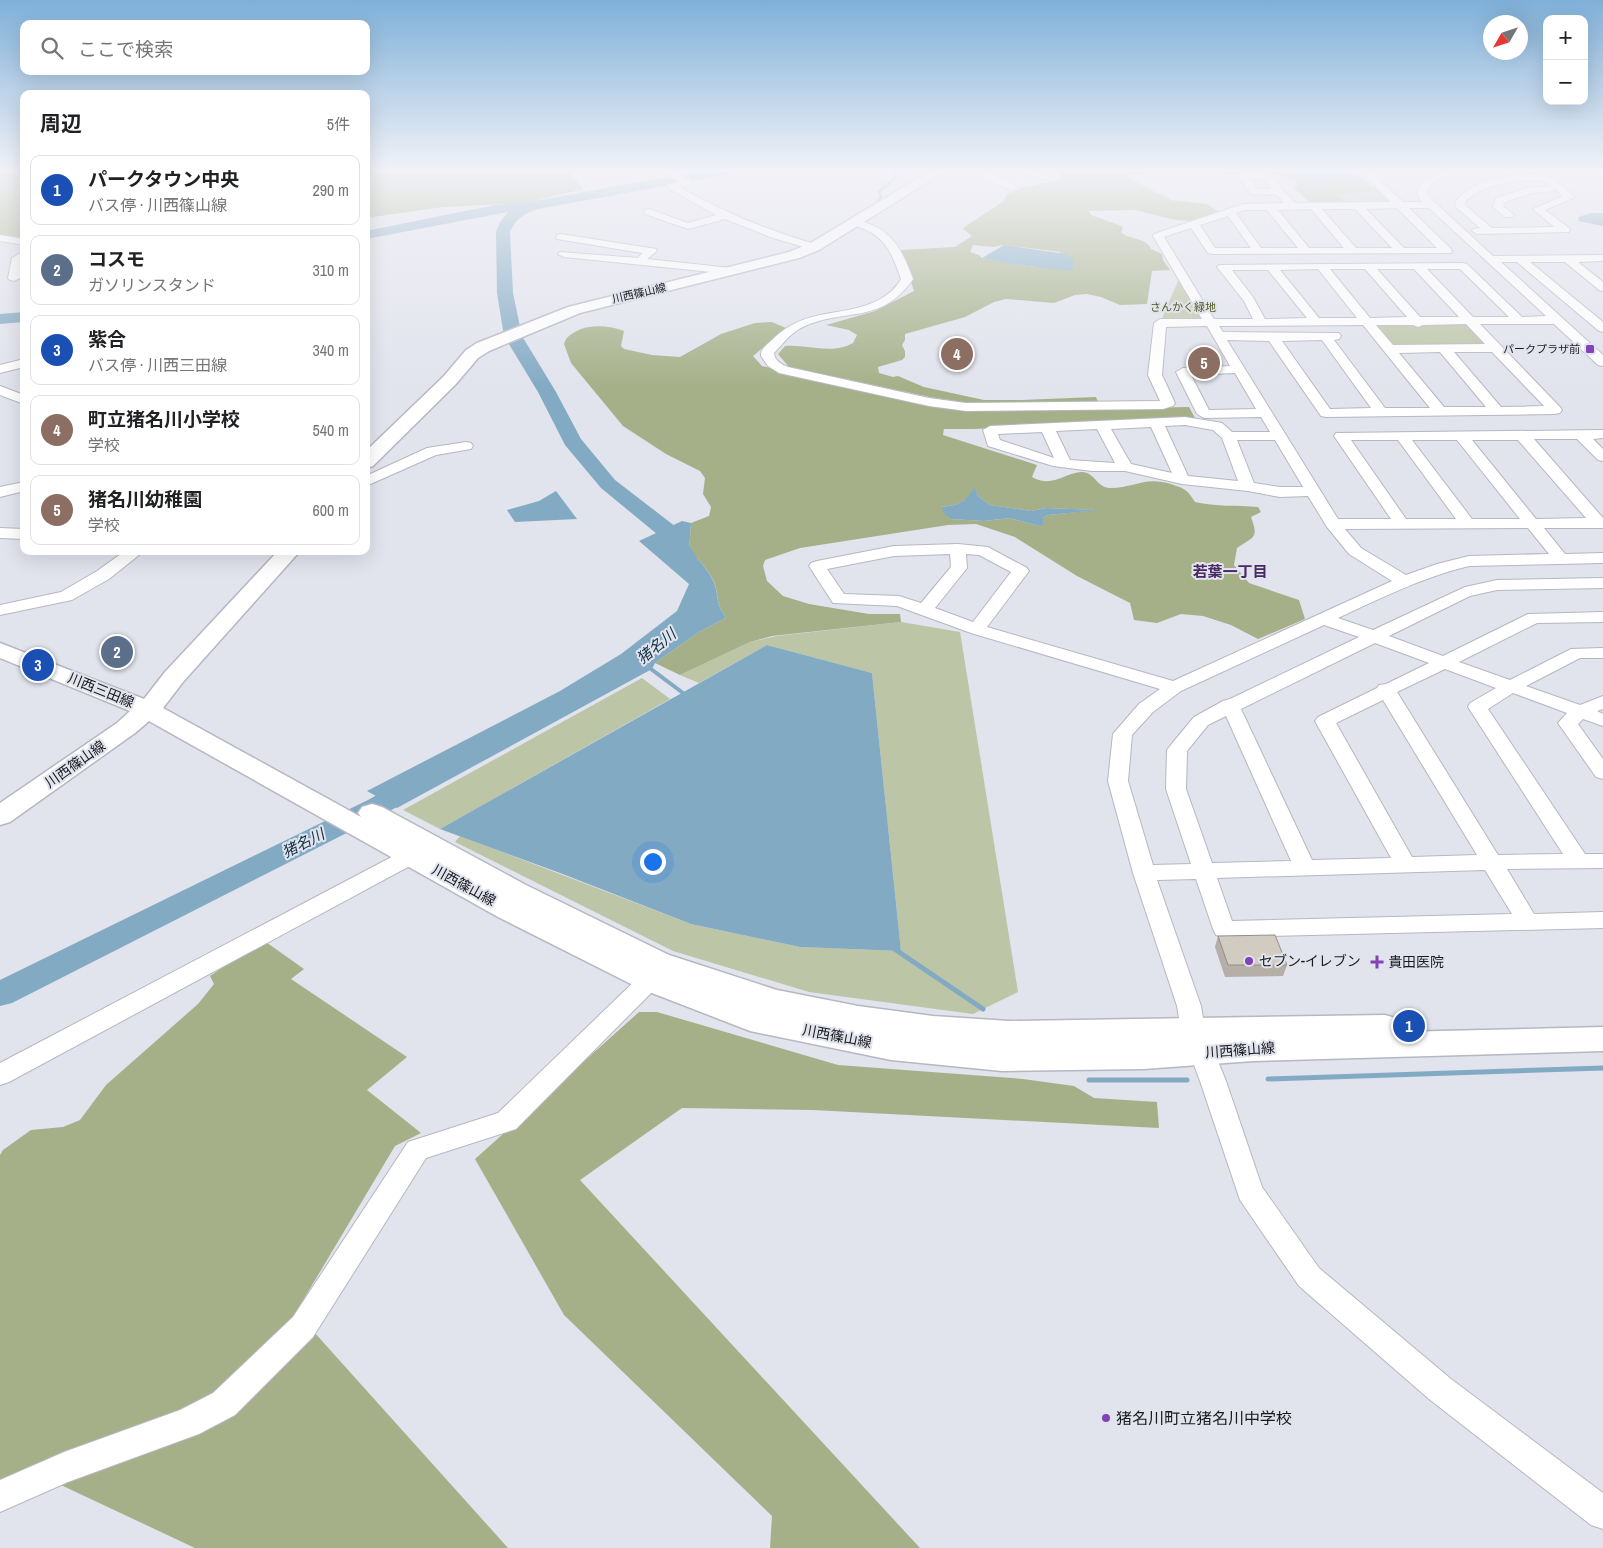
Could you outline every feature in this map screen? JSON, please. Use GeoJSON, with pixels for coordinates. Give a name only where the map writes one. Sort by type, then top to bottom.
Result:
{"type":"FeatureCollection","features":[{"type":"Feature","properties":{"kind":"main road","name":"川西篠山線"},"geometry":{"type":"LineString","coordinates":[[370,458],[450,380],[472,354],[495,342],[574,310],[794,255],[822,242]]}},
{"type":"Feature","properties":{"kind":"main road","name":"川西篠山線"},"geometry":{"type":"LineString","coordinates":[[0,816],[126,728],[153,704],[174,677],[286,555]]}},
{"type":"Feature","properties":{"kind":"main road","name":"川西三田線"},"geometry":{"type":"LineString","coordinates":[[0,635],[153,704]]}},
{"type":"Feature","properties":{"kind":"main road","name":"川西三田線"},"geometry":{"type":"LineString","coordinates":[[0,650],[153,704]]}},
{"type":"Feature","properties":{"kind":"main road","name":"川西篠山線"},"geometry":{"type":"LineString","coordinates":[[153,704],[384,830],[516,892],[658,963],[776,1002],[858,1018],[933,1028],[1198,1042],[1253,1048],[1603,1039]]}},
{"type":"Feature","properties":{"kind":"main road","name":"川西篠山線"},"geometry":{"type":"LineString","coordinates":[[384,830],[411,856],[508,910],[650,980],[750,1019],[891,1047],[1002,1058],[1198,1042],[1603,1021]]}},
{"type":"Feature","properties":{"kind":"street"},"geometry":{"type":"LineString","coordinates":[[599,242],[652,251],[635,263]]}},
{"type":"Feature","properties":{"kind":"street"},"geometry":{"type":"LineString","coordinates":[[797,242],[814,247]]}},
{"type":"Feature","properties":{"kind":"street"},"geometry":{"type":"LineString","coordinates":[[890,242],[894,245],[907,279],[903,288],[876,305],[827,316],[794,327],[767,352],[770,363],[794,372],[930,402],[966,407],[1163,405],[1168,403],[1155,375],[1160,323],[1418,323],[1557,320]]}},
{"type":"Feature","properties":{"kind":"street"},"geometry":{"type":"LineString","coordinates":[[1162,242],[1334,524],[1355,551],[1405,581]]}},
{"type":"Feature","properties":{"kind":"street"},"geometry":{"type":"LineString","coordinates":[[1206,242],[1212,252],[1447,251],[1438,242]]}},
{"type":"Feature","properties":{"kind":"street"},"geometry":{"type":"LineString","coordinates":[[1253,242],[1258,251]]}},
{"type":"Feature","properties":{"kind":"street"},"geometry":{"type":"LineString","coordinates":[[1299,242],[1306,251]]}},
{"type":"Feature","properties":{"kind":"street"},"geometry":{"type":"LineString","coordinates":[[1345,242],[1352,251]]}},
{"type":"Feature","properties":{"kind":"street"},"geometry":{"type":"LineString","coordinates":[[1393,242],[1401,251]]}},
{"type":"Feature","properties":{"kind":"street"},"geometry":{"type":"LineString","coordinates":[[1472,242],[1603,362]]}},
{"type":"Feature","properties":{"kind":"street"},"geometry":{"type":"LineString","coordinates":[[599,258],[613,245]]}},
{"type":"Feature","properties":{"kind":"street"},"geometry":{"type":"LineString","coordinates":[[564,254],[635,263],[731,271]]}},
{"type":"Feature","properties":{"kind":"street"},"geometry":{"type":"LineString","coordinates":[[0,281],[19,277],[18,258],[20,257]]}},
{"type":"Feature","properties":{"kind":"street"},"geometry":{"type":"LineString","coordinates":[[1567,258],[1603,288]]}},
{"type":"Feature","properties":{"kind":"street"},"geometry":{"type":"LineString","coordinates":[[1490,259],[1603,258]]}},
{"type":"Feature","properties":{"kind":"street"},"geometry":{"type":"LineString","coordinates":[[1520,259],[1600,323]]}},
{"type":"Feature","properties":{"kind":"street"},"geometry":{"type":"LineString","coordinates":[[1321,266],[1440,412]]}},
{"type":"Feature","properties":{"kind":"street"},"geometry":{"type":"LineString","coordinates":[[1368,266],[1418,323]]}},
{"type":"Feature","properties":{"kind":"street"},"geometry":{"type":"LineString","coordinates":[[1273,337],[1326,413],[1555,410],[1417,266]]}},
{"type":"Feature","properties":{"kind":"street"},"geometry":{"type":"LineString","coordinates":[[1261,322],[1249,300],[1223,267],[1463,266],[1520,321]]}},
{"type":"Feature","properties":{"kind":"street"},"geometry":{"type":"LineString","coordinates":[[1272,267],[1316,322]]}},
{"type":"Feature","properties":{"kind":"street"},"geometry":{"type":"LineString","coordinates":[[1219,336],[1377,335]]}},
{"type":"Feature","properties":{"kind":"street"},"geometry":{"type":"LineString","coordinates":[[1325,336],[1381,412]]}},
{"type":"Feature","properties":{"kind":"street"},"geometry":{"type":"LineString","coordinates":[[1389,350],[1495,348]]}},
{"type":"Feature","properties":{"kind":"street"},"geometry":{"type":"LineString","coordinates":[[1444,349],[1497,411]]}},
{"type":"Feature","properties":{"kind":"street"},"geometry":{"type":"LineString","coordinates":[[0,369],[20,364]]}},
{"type":"Feature","properties":{"kind":"street"},"geometry":{"type":"LineString","coordinates":[[1239,369],[1183,372],[1204,414],[1265,413]]}},
{"type":"Feature","properties":{"kind":"street"},"geometry":{"type":"LineString","coordinates":[[0,390],[20,398]]}},
{"type":"Feature","properties":{"kind":"street"},"geometry":{"type":"LineString","coordinates":[[1248,486],[1228,436],[1217,426],[1185,421],[990,430],[993,443],[1064,463],[1092,467],[1125,467],[1182,480],[1248,486],[1280,492],[1313,491]]}},
{"type":"Feature","properties":{"kind":"street"},"geometry":{"type":"LineString","coordinates":[[1156,422],[1182,480]]}},
{"type":"Feature","properties":{"kind":"street"},"geometry":{"type":"LineString","coordinates":[[1102,425],[1125,467]]}},
{"type":"Feature","properties":{"kind":"street"},"geometry":{"type":"LineString","coordinates":[[1047,428],[1064,463]]}},
{"type":"Feature","properties":{"kind":"street"},"geometry":{"type":"LineString","coordinates":[[1402,524],[1342,436],[1603,434]]}},
{"type":"Feature","properties":{"kind":"street"},"geometry":{"type":"LineString","coordinates":[[1522,435],[1600,523]]}},
{"type":"Feature","properties":{"kind":"street"},"geometry":{"type":"LineString","coordinates":[[1581,435],[1603,457]]}},
{"type":"Feature","properties":{"kind":"street"},"geometry":{"type":"LineString","coordinates":[[1228,436],[1279,436]]}},
{"type":"Feature","properties":{"kind":"street"},"geometry":{"type":"LineString","coordinates":[[1402,436],[1468,524]]}},
{"type":"Feature","properties":{"kind":"street"},"geometry":{"type":"LineString","coordinates":[[1461,436],[1562,559]]}},
{"type":"Feature","properties":{"kind":"street"},"geometry":{"type":"LineString","coordinates":[[370,480],[432,451],[466,446]]}},
{"type":"Feature","properties":{"kind":"street"},"geometry":{"type":"LineString","coordinates":[[0,492],[20,487]]}},
{"type":"Feature","properties":{"kind":"street"},"geometry":{"type":"LineString","coordinates":[[1334,524],[1600,523]]}},
{"type":"Feature","properties":{"kind":"street"},"geometry":{"type":"LineString","coordinates":[[924,610],[959,568],[958,549]]}},
{"type":"Feature","properties":{"kind":"street"},"geometry":{"type":"LineString","coordinates":[[977,629],[1021,571],[982,550],[958,549],[894,552],[817,566],[839,599],[899,601],[977,629],[1174,687]]}},
{"type":"Feature","properties":{"kind":"street"},"geometry":{"type":"LineString","coordinates":[[0,610],[66,596],[104,575],[131,555]]}},
{"type":"Feature","properties":{"kind":"street"},"geometry":{"type":"LineString","coordinates":[[1603,558],[1469,561],[1443,566],[1405,581],[1174,687],[1146,708],[1123,734],[1118,781],[1144,874],[1198,1042],[1250,1192],[1309,1277],[1440,1389],[1603,1513]]}},
{"type":"Feature","properties":{"kind":"street"},"geometry":{"type":"LineString","coordinates":[[1603,583],[1497,585],[1465,592],[1201,720],[1177,750],[1176,788],[1224,929],[1603,920]]}},
{"type":"Feature","properties":{"kind":"street"},"geometry":{"type":"LineString","coordinates":[[1406,865],[1325,721],[1386,689],[1534,618],[1603,617]]}},
{"type":"Feature","properties":{"kind":"street"},"geometry":{"type":"LineString","coordinates":[[1325,619],[1603,720]]}},
{"type":"Feature","properties":{"kind":"street"},"geometry":{"type":"LineString","coordinates":[[1579,862],[1477,707],[1512,686],[1577,653],[1603,653]]}},
{"type":"Feature","properties":{"kind":"street"},"geometry":{"type":"LineString","coordinates":[[1386,689],[1528,922]]}},
{"type":"Feature","properties":{"kind":"street"},"geometry":{"type":"LineString","coordinates":[[1603,702],[1580,712],[1568,723],[1603,773]]}},
{"type":"Feature","properties":{"kind":"street"},"geometry":{"type":"LineString","coordinates":[[1230,705],[1306,868]]}},
{"type":"Feature","properties":{"kind":"street"},"geometry":{"type":"LineString","coordinates":[[0,1075],[411,856]]}},
{"type":"Feature","properties":{"kind":"street"},"geometry":{"type":"LineString","coordinates":[[1144,874],[1492,862],[1603,861]]}},
{"type":"Feature","properties":{"kind":"street"},"geometry":{"type":"LineString","coordinates":[[0,1496],[64,1468],[188,1423],[224,1404],[303,1327],[417,1150],[507,1121],[650,980]]}},
{"type":"Feature","properties":{"kind":"green space"},"geometry":{"type":"Polygon","coordinates":[[[962,242],[1145,242],[1151,249],[1162,254],[1163,260],[1170,270],[1152,271],[1147,304],[1120,305],[1101,297],[1087,294],[1075,295],[1054,303],[1006,299],[994,302],[965,317],[905,334],[905,340],[902,345],[905,357],[902,360],[878,367],[879,373],[893,377],[898,376],[924,387],[984,400],[1096,397],[1098,402],[969,403],[930,397],[789,367],[778,354],[785,346],[828,349],[853,343],[857,335],[849,330],[826,325],[875,311],[914,291],[901,250],[955,247],[962,242]],[[973,245],[970,252],[982,258],[1034,267],[1061,252],[1004,245],[993,247],[973,245]]]}},
{"type":"Feature","properties":{"kind":"green space","name":"さんかく緑地"},"geometry":{"type":"Polygon","coordinates":[[[1181,274],[1211,322],[1160,323],[1181,274]]]}},
{"type":"Feature","properties":{"kind":"green space"},"geometry":{"type":"Polygon","coordinates":[[[1365,321],[1470,322],[1495,348],[1389,349],[1365,321]]]}},
{"type":"Feature","properties":{"kind":"green space"},"geometry":{"type":"Polygon","coordinates":[[[772,322],[786,328],[753,356],[762,366],[947,408],[987,411],[1189,407],[1195,418],[944,429],[943,435],[1037,465],[1032,477],[1039,480],[1051,481],[1074,473],[1085,472],[1102,485],[1110,488],[1154,481],[1162,482],[1185,490],[1195,502],[1258,507],[1261,512],[1251,517],[1255,533],[1251,539],[1237,548],[1234,565],[1249,583],[1299,600],[1305,619],[1258,639],[1231,625],[1203,616],[1181,614],[1157,623],[1134,620],[1130,603],[1077,576],[1015,537],[976,524],[948,525],[800,548],[765,560],[763,566],[767,581],[783,596],[809,604],[869,614],[900,614],[901,622],[772,636],[750,642],[680,675],[655,663],[699,632],[726,618],[718,601],[712,578],[689,550],[691,523],[709,516],[711,507],[703,494],[705,478],[700,471],[666,454],[623,426],[571,363],[564,344],[566,339],[578,330],[601,326],[624,331],[621,346],[624,349],[652,355],[680,357],[721,334],[755,323],[772,322]],[[975,488],[961,502],[941,507],[950,519],[984,521],[1010,518],[1039,526],[1043,518],[1048,515],[1096,510],[1046,508],[1031,511],[990,505],[978,496],[975,488]]]}},
{"type":"Feature","properties":{"kind":"green space"},"geometry":{"type":"Polygon","coordinates":[[[901,622],[960,632],[1018,992],[973,1014],[809,992],[673,951],[455,842],[460,836],[691,924],[800,947],[901,951],[872,673],[767,645],[699,683],[680,675],[750,642],[777,636],[901,622]]]}},
{"type":"Feature","properties":{"kind":"green space"},"geometry":{"type":"Polygon","coordinates":[[[642,678],[670,699],[440,829],[403,810],[642,678]]]}},
{"type":"Feature","properties":{"kind":"green space"},"geometry":{"type":"Polygon","coordinates":[[[263,940],[304,969],[291,979],[407,1057],[367,1090],[421,1133],[395,1146],[296,1312],[508,1548],[195,1548],[29,1470],[0,1484],[0,1155],[3,1150],[31,1130],[63,1127],[80,1120],[106,1085],[198,1004],[214,984],[210,976],[263,940]]]}},
{"type":"Feature","properties":{"kind":"green space"},"geometry":{"type":"Polygon","coordinates":[[[639,1012],[657,1012],[838,1065],[1023,1079],[1074,1086],[1094,1098],[1157,1102],[1159,1128],[813,1110],[682,1108],[580,1180],[920,1548],[770,1548],[772,1516],[564,1315],[475,1159],[639,1012]]]}},
{"type":"Feature","properties":{"kind":"water"},"geometry":{"type":"Polygon","coordinates":[[[1004,245],[1066,254],[1074,260],[1072,270],[1067,271],[1013,264],[982,258],[1004,245]]]}},
{"type":"Feature","properties":{"kind":"water"},"geometry":{"type":"Polygon","coordinates":[[[975,487],[978,496],[990,505],[1031,511],[1046,508],[1100,510],[1048,515],[1043,518],[1043,525],[1039,526],[1010,518],[984,521],[950,519],[941,507],[961,502],[975,487]]]}},
{"type":"Feature","properties":{"kind":"water"},"geometry":{"type":"Polygon","coordinates":[[[556,491],[577,519],[515,522],[507,510],[539,501],[556,491]]]}},
{"type":"Feature","properties":{"kind":"water"},"geometry":{"type":"Polygon","coordinates":[[[682,521],[691,523],[689,550],[712,578],[719,604],[726,618],[699,632],[655,663],[652,669],[397,808],[367,791],[560,691],[621,654],[677,611],[689,584],[639,541],[682,521]]]}},
{"type":"Feature","properties":{"kind":"water"},"geometry":{"type":"Polygon","coordinates":[[[767,645],[872,673],[901,951],[800,947],[691,924],[440,829],[767,645]]]}},
{"type":"Feature","properties":{"kind":"building"},"geometry":{"type":"Polygon","coordinates":[[[1275,935],[1287,965],[1228,965],[1218,936],[1275,935]]]}},
{"type":"Feature","properties":{"kind":"waterway","name":"猪名川"},"geometry":{"type":"LineString","coordinates":[[503,242],[505,293],[513,336],[547,392],[572,441],[608,484],[672,535],[686,558]]}},
{"type":"Feature","properties":{"kind":"waterway"},"geometry":{"type":"LineString","coordinates":[[0,319],[20,317]]}},
{"type":"Feature","properties":{"kind":"waterway"},"geometry":{"type":"LineString","coordinates":[[647,666],[687,696]]}},
{"type":"Feature","properties":{"kind":"waterway","name":"猪名川"},"geometry":{"type":"LineString","coordinates":[[0,994],[378,806],[418,783]]}},
{"type":"Feature","properties":{"kind":"waterway"},"geometry":{"type":"LineString","coordinates":[[893,948],[983,1009]]}},
{"type":"Feature","properties":{"kind":"waterway"},"geometry":{"type":"LineString","coordinates":[[1268,1079],[1603,1068]]}},
{"type":"Feature","properties":{"kind":"waterway"},"geometry":{"type":"LineString","coordinates":[[1089,1080],[1187,1080]]}},
{"type":"Feature","properties":{"kind":"place","name":"パークプラザ前"},"geometry":{"type":"Point","coordinates":[1590,349]}},
{"type":"Feature","properties":{"kind":"place","name":"町立猪名川小学校"},"geometry":{"type":"Point","coordinates":[957,354]}},
{"type":"Feature","properties":{"kind":"place","name":"猪名川幼稚園"},"geometry":{"type":"Point","coordinates":[1204,363]}},
{"type":"Feature","properties":{"kind":"place","name":"コスモ"},"geometry":{"type":"Point","coordinates":[117,652]}},
{"type":"Feature","properties":{"kind":"place","name":"紫合"},"geometry":{"type":"Point","coordinates":[38,665]}},
{"type":"Feature","properties":{"kind":"place","name":"セブン-イレブン"},"geometry":{"type":"Point","coordinates":[1249,961]}},
{"type":"Feature","properties":{"kind":"place","name":"貴田医院"},"geometry":{"type":"Point","coordinates":[1377,962]}},
{"type":"Feature","properties":{"kind":"place","name":"パークタウン中央"},"geometry":{"type":"Point","coordinates":[1409,1026]}},
{"type":"Feature","properties":{"kind":"place","name":"猪名川町立猪名川中学校"},"geometry":{"type":"Point","coordinates":[1106,1418]}},
{"type":"Feature","properties":{"kind":"district","name":"若葉一丁目"},"geometry":{"type":"Point","coordinates":[1230,571]}}]}
